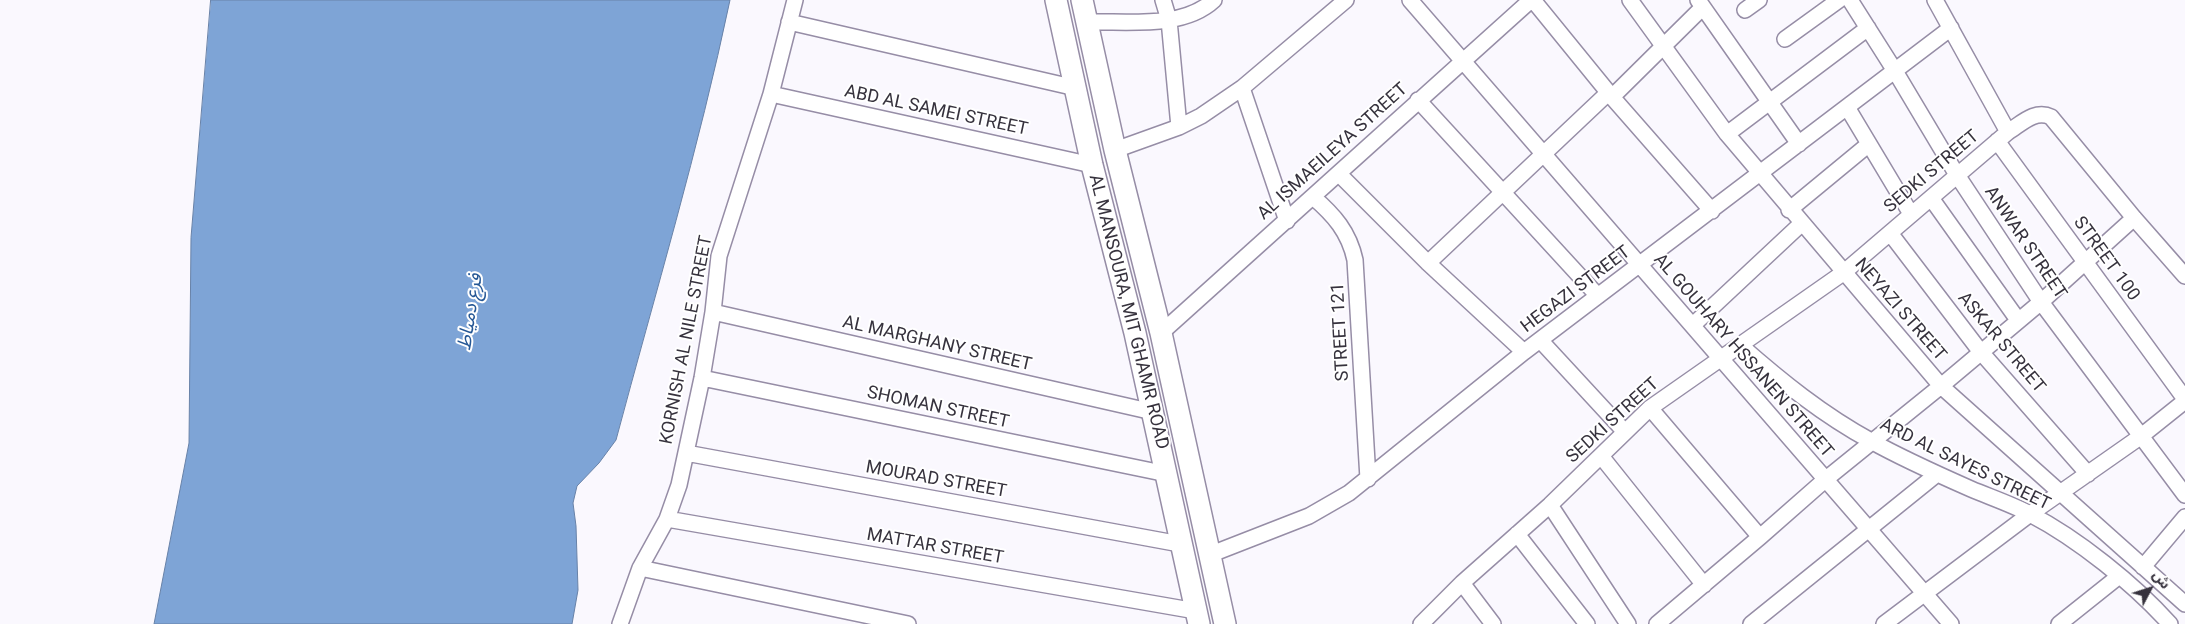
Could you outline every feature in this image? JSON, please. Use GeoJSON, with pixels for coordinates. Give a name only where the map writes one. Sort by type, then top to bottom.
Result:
{"type":"FeatureCollection","features":[{"type":"Feature","properties":{"kind":"main road","name":"AL MANSOURA, MIT GHAMR ROAD"},"geometry":{"type":"LineString","coordinates":[[1056,0],[1092,165],[1135,333],[1180,544],[1198,617]]}},
{"type":"Feature","properties":{"kind":"main road","name":"AL MANSOURA, MIT GHAMR ROAD"},"geometry":{"type":"LineString","coordinates":[[1082,0],[1114,150],[1161,334],[1225,624]]}},
{"type":"Feature","properties":{"kind":"street","name":"KORNISH AL NILE STREET"},"geometry":{"type":"LineString","coordinates":[[620,624],[640,568],[668,519],[679,485],[714,312],[719,256],[771,94],[794,0]]}},
{"type":"Feature","properties":{"kind":"street"},"geometry":{"type":"LineString","coordinates":[[1163,0],[1169,20],[1179,126]]}},
{"type":"Feature","properties":{"kind":"street"},"geometry":{"type":"LineString","coordinates":[[1088,22],[1169,20],[1196,14],[1214,0]]}},
{"type":"Feature","properties":{"kind":"street"},"geometry":{"type":"LineString","coordinates":[[1114,150],[1201,116],[1242,88],[1346,0]]}},
{"type":"Feature","properties":{"kind":"street","name":"AL GOUHARY HSSANEN STREET"},"geometry":{"type":"LineString","coordinates":[[1410,0],[1951,624]]}},
{"type":"Feature","properties":{"kind":"street"},"geometry":{"type":"LineString","coordinates":[[1532,0],[1610,95],[1712,211]]}},
{"type":"Feature","properties":{"kind":"street","name":"AL ISMAEILEYA STREET"},"geometry":{"type":"LineString","coordinates":[[1161,334],[1313,198],[1418,100],[1532,0]]}},
{"type":"Feature","properties":{"kind":"street","name":"NEYAZI STREET"},"geometry":{"type":"LineString","coordinates":[[1630,0],[1727,134],[1789,210],[1941,386],[2185,604]]}},
{"type":"Feature","properties":{"kind":"street"},"geometry":{"type":"LineString","coordinates":[[1745,10],[1759,0]]}},
{"type":"Feature","properties":{"kind":"street"},"geometry":{"type":"LineString","coordinates":[[1785,39],[1840,0]]}},
{"type":"Feature","properties":{"kind":"street","name":"ANWAR STREET"},"geometry":{"type":"LineString","coordinates":[[1850,0],[1957,175],[2040,302],[2185,496]]}},
{"type":"Feature","properties":{"kind":"street","name":"STREET 100"},"geometry":{"type":"LineString","coordinates":[[1935,0],[1951,28],[2002,137],[2085,262],[2185,400]]}},
{"type":"Feature","properties":{"kind":"street"},"geometry":{"type":"LineString","coordinates":[[1428,263],[1542,154],[1664,46],[1701,3],[1799,144]]}},
{"type":"Feature","properties":{"kind":"street"},"geometry":{"type":"LineString","coordinates":[[789,22],[1076,88]]}},
{"type":"Feature","properties":{"kind":"street"},"geometry":{"type":"LineString","coordinates":[[1727,134],[1868,28]]}},
{"type":"Feature","properties":{"kind":"street","name":"HEGAZI STREET"},"geometry":{"type":"LineString","coordinates":[[1209,555],[1308,516],[1336,501],[1368,479],[1524,352],[1640,266],[1951,28]]}},
{"type":"Feature","properties":{"kind":"street"},"geometry":{"type":"LineString","coordinates":[[1242,88],[1287,220]]}},
{"type":"Feature","properties":{"kind":"street","name":"ABD AL SAMEI STREET"},"geometry":{"type":"LineString","coordinates":[[771,94],[1092,165]]}},
{"type":"Feature","properties":{"kind":"street"},"geometry":{"type":"LineString","coordinates":[[1418,100],[1598,296]]}},
{"type":"Feature","properties":{"kind":"street"},"geometry":{"type":"LineString","coordinates":[[1847,107],[1911,214]]}},
{"type":"Feature","properties":{"kind":"street","name":"SEDKI STREET"},"geometry":{"type":"LineString","coordinates":[[1421,624],[1462,583],[1550,505],[1650,408],[1843,272],[2002,137],[2034,115],[2045,114],[2051,116],[2134,218],[2185,276]]}},
{"type":"Feature","properties":{"kind":"street"},"geometry":{"type":"LineString","coordinates":[[1789,210],[1869,144]]}},
{"type":"Feature","properties":{"kind":"street"},"geometry":{"type":"LineString","coordinates":[[1339,174],[1428,263],[1524,352]]}},
{"type":"Feature","properties":{"kind":"street","name":"STREET 121"},"geometry":{"type":"LineString","coordinates":[[1313,198],[1331,212],[1345,231],[1352,245],[1355,260],[1368,479]]}},
{"type":"Feature","properties":{"kind":"street"},"geometry":{"type":"LineString","coordinates":[[1930,198],[2018,320]]}},
{"type":"Feature","properties":{"kind":"street"},"geometry":{"type":"LineString","coordinates":[[1657,624],[1760,538],[1826,479],[1941,386],[2040,302],[2134,218]]}},
{"type":"Feature","properties":{"kind":"street"},"geometry":{"type":"LineString","coordinates":[[1693,325],[1802,224]]}},
{"type":"Feature","properties":{"kind":"street","name":"ASKAR STREET"},"geometry":{"type":"LineString","coordinates":[[1890,232],[1980,351],[2088,474]]}},
{"type":"Feature","properties":{"kind":"street","name":"AL MARGHANY STREET"},"geometry":{"type":"LineString","coordinates":[[714,312],[1153,412]]}},
{"type":"Feature","properties":{"kind":"street"},"geometry":{"type":"LineString","coordinates":[[1540,340],[1625,432]]}},
{"type":"Feature","properties":{"kind":"street","name":"ARD AL SAYES STREET"},"geometry":{"type":"LineString","coordinates":[[1740,345],[1780,380],[1839,422],[1873,442],[1937,474],[2030,514],[2090,554],[2140,594],[2170,624]]}},
{"type":"Feature","properties":{"kind":"street","name":"SHOMAN STREET"},"geometry":{"type":"LineString","coordinates":[[702,378],[1166,474]]}},
{"type":"Feature","properties":{"kind":"street"},"geometry":{"type":"LineString","coordinates":[[1884,624],[2030,514],[2140,437],[2185,400]]}},
{"type":"Feature","properties":{"kind":"street"},"geometry":{"type":"LineString","coordinates":[[1650,408],[1760,538]]}},
{"type":"Feature","properties":{"kind":"street","name":"MOURAD STREET"},"geometry":{"type":"LineString","coordinates":[[686,453],[1180,544]]}},
{"type":"Feature","properties":{"kind":"street"},"geometry":{"type":"LineString","coordinates":[[1601,456],[1704,585]]}},
{"type":"Feature","properties":{"kind":"street"},"geometry":{"type":"LineString","coordinates":[[1751,624],[1870,530],[1937,474]]}},
{"type":"Feature","properties":{"kind":"street"},"geometry":{"type":"LineString","coordinates":[[1550,505],[1628,624]]}},
{"type":"Feature","properties":{"kind":"street"},"geometry":{"type":"LineString","coordinates":[[2143,567],[2185,517]]}},
{"type":"Feature","properties":{"kind":"street","name":"MATTAR STREET"},"geometry":{"type":"LineString","coordinates":[[668,519],[1198,617]]}},
{"type":"Feature","properties":{"kind":"street"},"geometry":{"type":"LineString","coordinates":[[1517,534],[1587,624]]}},
{"type":"Feature","properties":{"kind":"street"},"geometry":{"type":"LineString","coordinates":[[640,568],[908,624]]}},
{"type":"Feature","properties":{"kind":"street"},"geometry":{"type":"LineString","coordinates":[[2058,624],[2118,576]]}},
{"type":"Feature","properties":{"kind":"street"},"geometry":{"type":"LineString","coordinates":[[1462,583],[1493,624]]}},
{"type":"Feature","properties":{"kind":"water","name":"فرع دمياط"},"geometry":{"type":"Polygon","coordinates":[[[211,0],[730,0],[691,166],[616,440],[599,463],[577,486],[573,503],[576,526],[578,590],[572,624],[154,624],[189,443],[191,238],[211,0]]]}}]}
